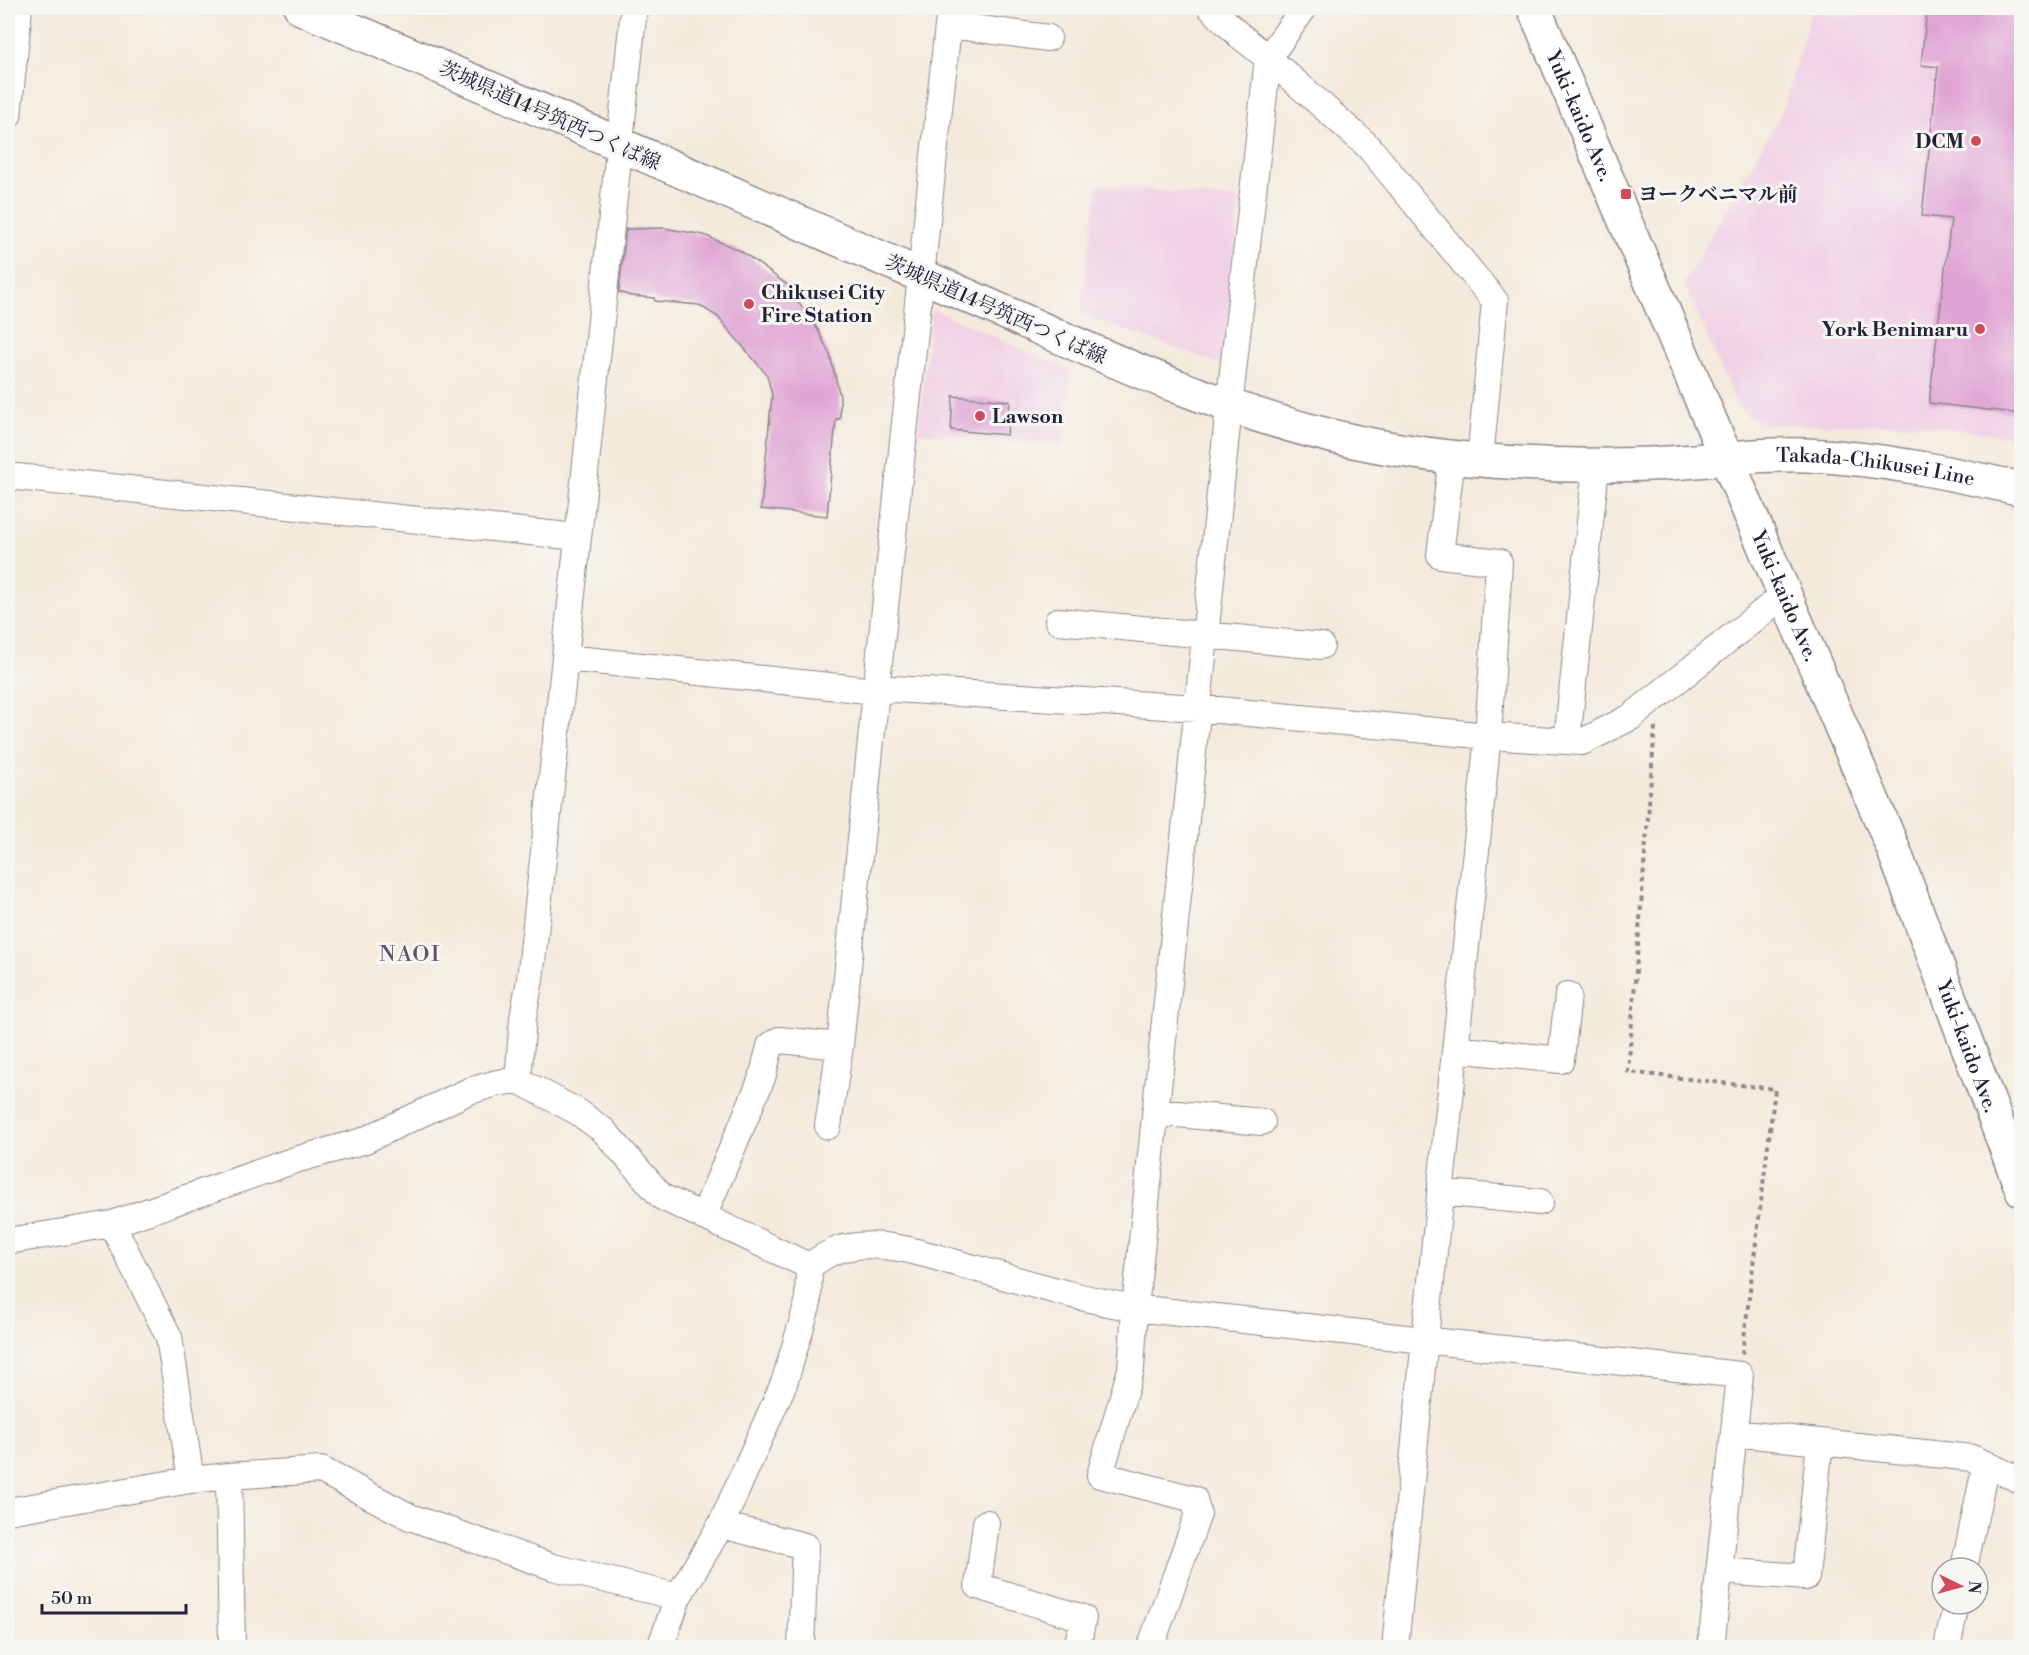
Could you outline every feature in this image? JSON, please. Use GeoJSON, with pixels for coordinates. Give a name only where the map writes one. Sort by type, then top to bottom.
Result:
{"type":"FeatureCollection","features":[{"type":"Feature","properties":{"kind":"main road","name":"茨城県道14号筑西つくば線"},"geometry":{"type":"LineString","coordinates":[[301,8],[1136,370],[1229,407],[1296,428],[1394,450],[1466,459],[1596,466],[1678,463],[1726,458]]}},
{"type":"Feature","properties":{"kind":"main road","name":"Yuki-kaido Ave."},"geometry":{"type":"LineString","coordinates":[[1534,8],[1893,848],[2022,1190]]}},
{"type":"Feature","properties":{"kind":"main road","name":"Takada-Chikusei Line"},"geometry":{"type":"LineString","coordinates":[[1726,458],[1802,455],[1862,458],[1926,468],[2022,489]]}},
{"type":"Feature","properties":{"kind":"street"},"geometry":{"type":"LineString","coordinates":[[8,116],[19,8]]}},
{"type":"Feature","properties":{"kind":"street"},"geometry":{"type":"LineString","coordinates":[[518,1080],[523,1018],[530,979],[567,658],[634,8]]}},
{"type":"Feature","properties":{"kind":"street"},"geometry":{"type":"LineString","coordinates":[[1211,8],[1368,146],[1495,301],[1466,459],[1440,555],[1500,562],[1488,736],[1395,1647]]}},
{"type":"Feature","properties":{"kind":"street"},"geometry":{"type":"LineString","coordinates":[[1150,1647],[1198,1514],[1194,1499],[1100,1475],[1131,1369],[1205,635],[1268,58],[1304,8]]}},
{"type":"Feature","properties":{"kind":"street"},"geometry":{"type":"LineString","coordinates":[[828,1126],[840,1046],[876,691],[950,16],[1048,38]]}},
{"type":"Feature","properties":{"kind":"street"},"geometry":{"type":"LineString","coordinates":[[1567,741],[1596,466]]}},
{"type":"Feature","properties":{"kind":"street"},"geometry":{"type":"LineString","coordinates":[[8,476],[578,537]]}},
{"type":"Feature","properties":{"kind":"street"},"geometry":{"type":"LineString","coordinates":[[567,658],[876,691],[894,689],[1198,708],[1488,736],[1582,742],[1631,717],[1784,595]]}},
{"type":"Feature","properties":{"kind":"street"},"geometry":{"type":"LineString","coordinates":[[1058,621],[1321,646]]}},
{"type":"Feature","properties":{"kind":"street"},"geometry":{"type":"LineString","coordinates":[[1455,1049],[1561,1060],[1568,995]]}},
{"type":"Feature","properties":{"kind":"street"},"geometry":{"type":"LineString","coordinates":[[703,1217],[762,1078],[770,1046],[779,1040],[840,1046]]}},
{"type":"Feature","properties":{"kind":"street"},"geometry":{"type":"LineString","coordinates":[[8,1241],[112,1224],[295,1160],[363,1141],[469,1091],[496,1083],[518,1080],[578,1112],[604,1131],[662,1197],[809,1266]]}},
{"type":"Feature","properties":{"kind":"street"},"geometry":{"type":"LineString","coordinates":[[1156,1112],[1262,1122]]}},
{"type":"Feature","properties":{"kind":"street"},"geometry":{"type":"LineString","coordinates":[[1440,1192],[1540,1202]]}},
{"type":"Feature","properties":{"kind":"street"},"geometry":{"type":"LineString","coordinates":[[112,1224],[169,1337],[191,1480]]}},
{"type":"Feature","properties":{"kind":"street"},"geometry":{"type":"LineString","coordinates":[[809,1266],[828,1254],[850,1246],[876,1246],[914,1252],[1100,1302],[1136,1308],[1425,1338],[1740,1375],[1711,1647]]}},
{"type":"Feature","properties":{"kind":"street"},"geometry":{"type":"LineString","coordinates":[[660,1647],[678,1597],[722,1525],[784,1383],[808,1303],[809,1266]]}},
{"type":"Feature","properties":{"kind":"street"},"geometry":{"type":"LineString","coordinates":[[1734,1433],[1972,1458],[2022,1480]]}},
{"type":"Feature","properties":{"kind":"street"},"geometry":{"type":"LineString","coordinates":[[1719,1571],[1806,1578],[1820,1442]]}},
{"type":"Feature","properties":{"kind":"street"},"geometry":{"type":"LineString","coordinates":[[1967,1556],[1986,1464]]}},
{"type":"Feature","properties":{"kind":"street"},"geometry":{"type":"LineString","coordinates":[[8,1511],[191,1480],[321,1470],[421,1521],[553,1568],[678,1597]]}},
{"type":"Feature","properties":{"kind":"street"},"geometry":{"type":"LineString","coordinates":[[229,1476],[232,1647]]}},
{"type":"Feature","properties":{"kind":"street"},"geometry":{"type":"LineString","coordinates":[[986,1523],[978,1586],[1083,1618],[1084,1646]]}},
{"type":"Feature","properties":{"kind":"street"},"geometry":{"type":"LineString","coordinates":[[722,1525],[805,1546],[801,1647]]}},
{"type":"Feature","properties":{"kind":"street"},"geometry":{"type":"LineString","coordinates":[[1947,1647],[1953,1616]]}},
{"type":"Feature","properties":{"kind":"path"},"geometry":{"type":"LineString","coordinates":[[1657,696],[1628,1072],[1774,1089],[1740,1375]]}},
{"type":"Feature","properties":{"kind":"shaded area"},"geometry":{"type":"Polygon","coordinates":[[[1812,8],[2021,8],[2021,438],[1920,424],[1765,424],[1748,416],[1736,404],[1684,283],[1782,112],[1812,8]]]}},
{"type":"Feature","properties":{"kind":"shaded area"},"geometry":{"type":"Polygon","coordinates":[[[1098,185],[1239,199],[1225,366],[1080,314],[1098,185]]]}},
{"type":"Feature","properties":{"kind":"shaded area"},"geometry":{"type":"Polygon","coordinates":[[[932,309],[1071,371],[1063,446],[918,432],[932,309]]]}},
{"type":"Feature","properties":{"kind":"building"},"geometry":{"type":"Polygon","coordinates":[[[1927,8],[2022,8],[2022,414],[1929,403],[1951,219],[1922,216],[1938,67],[1921,65],[1927,8]]]}},
{"type":"Feature","properties":{"kind":"building"},"geometry":{"type":"Polygon","coordinates":[[[664,228],[704,235],[741,251],[786,284],[818,330],[830,355],[840,396],[840,419],[836,419],[827,516],[761,509],[772,395],[767,375],[718,317],[699,305],[655,301],[654,298],[631,296],[619,292],[626,229],[664,228]]]}},
{"type":"Feature","properties":{"kind":"building","name":"Lawson"},"geometry":{"type":"Polygon","coordinates":[[[953,396],[1010,401],[1007,435],[951,430],[953,396]]]}},
{"type":"Feature","properties":{"kind":"place","name":"DCM"},"geometry":{"type":"Point","coordinates":[1976,141]}},
{"type":"Feature","properties":{"kind":"place","name":"ヨークベニマル前"},"geometry":{"type":"Point","coordinates":[1626,194]}},
{"type":"Feature","properties":{"kind":"place","name":"Chikusei City Fire Station"},"geometry":{"type":"Point","coordinates":[749,304]}},
{"type":"Feature","properties":{"kind":"place","name":"York Benimaru"},"geometry":{"type":"Point","coordinates":[1980,329]}},
{"type":"Feature","properties":{"kind":"place","name":"Lawson"},"geometry":{"type":"Point","coordinates":[980,416]}},
{"type":"Feature","properties":{"kind":"district","name":"NAOI"},"geometry":{"type":"Point","coordinates":[410,953]}}]}
